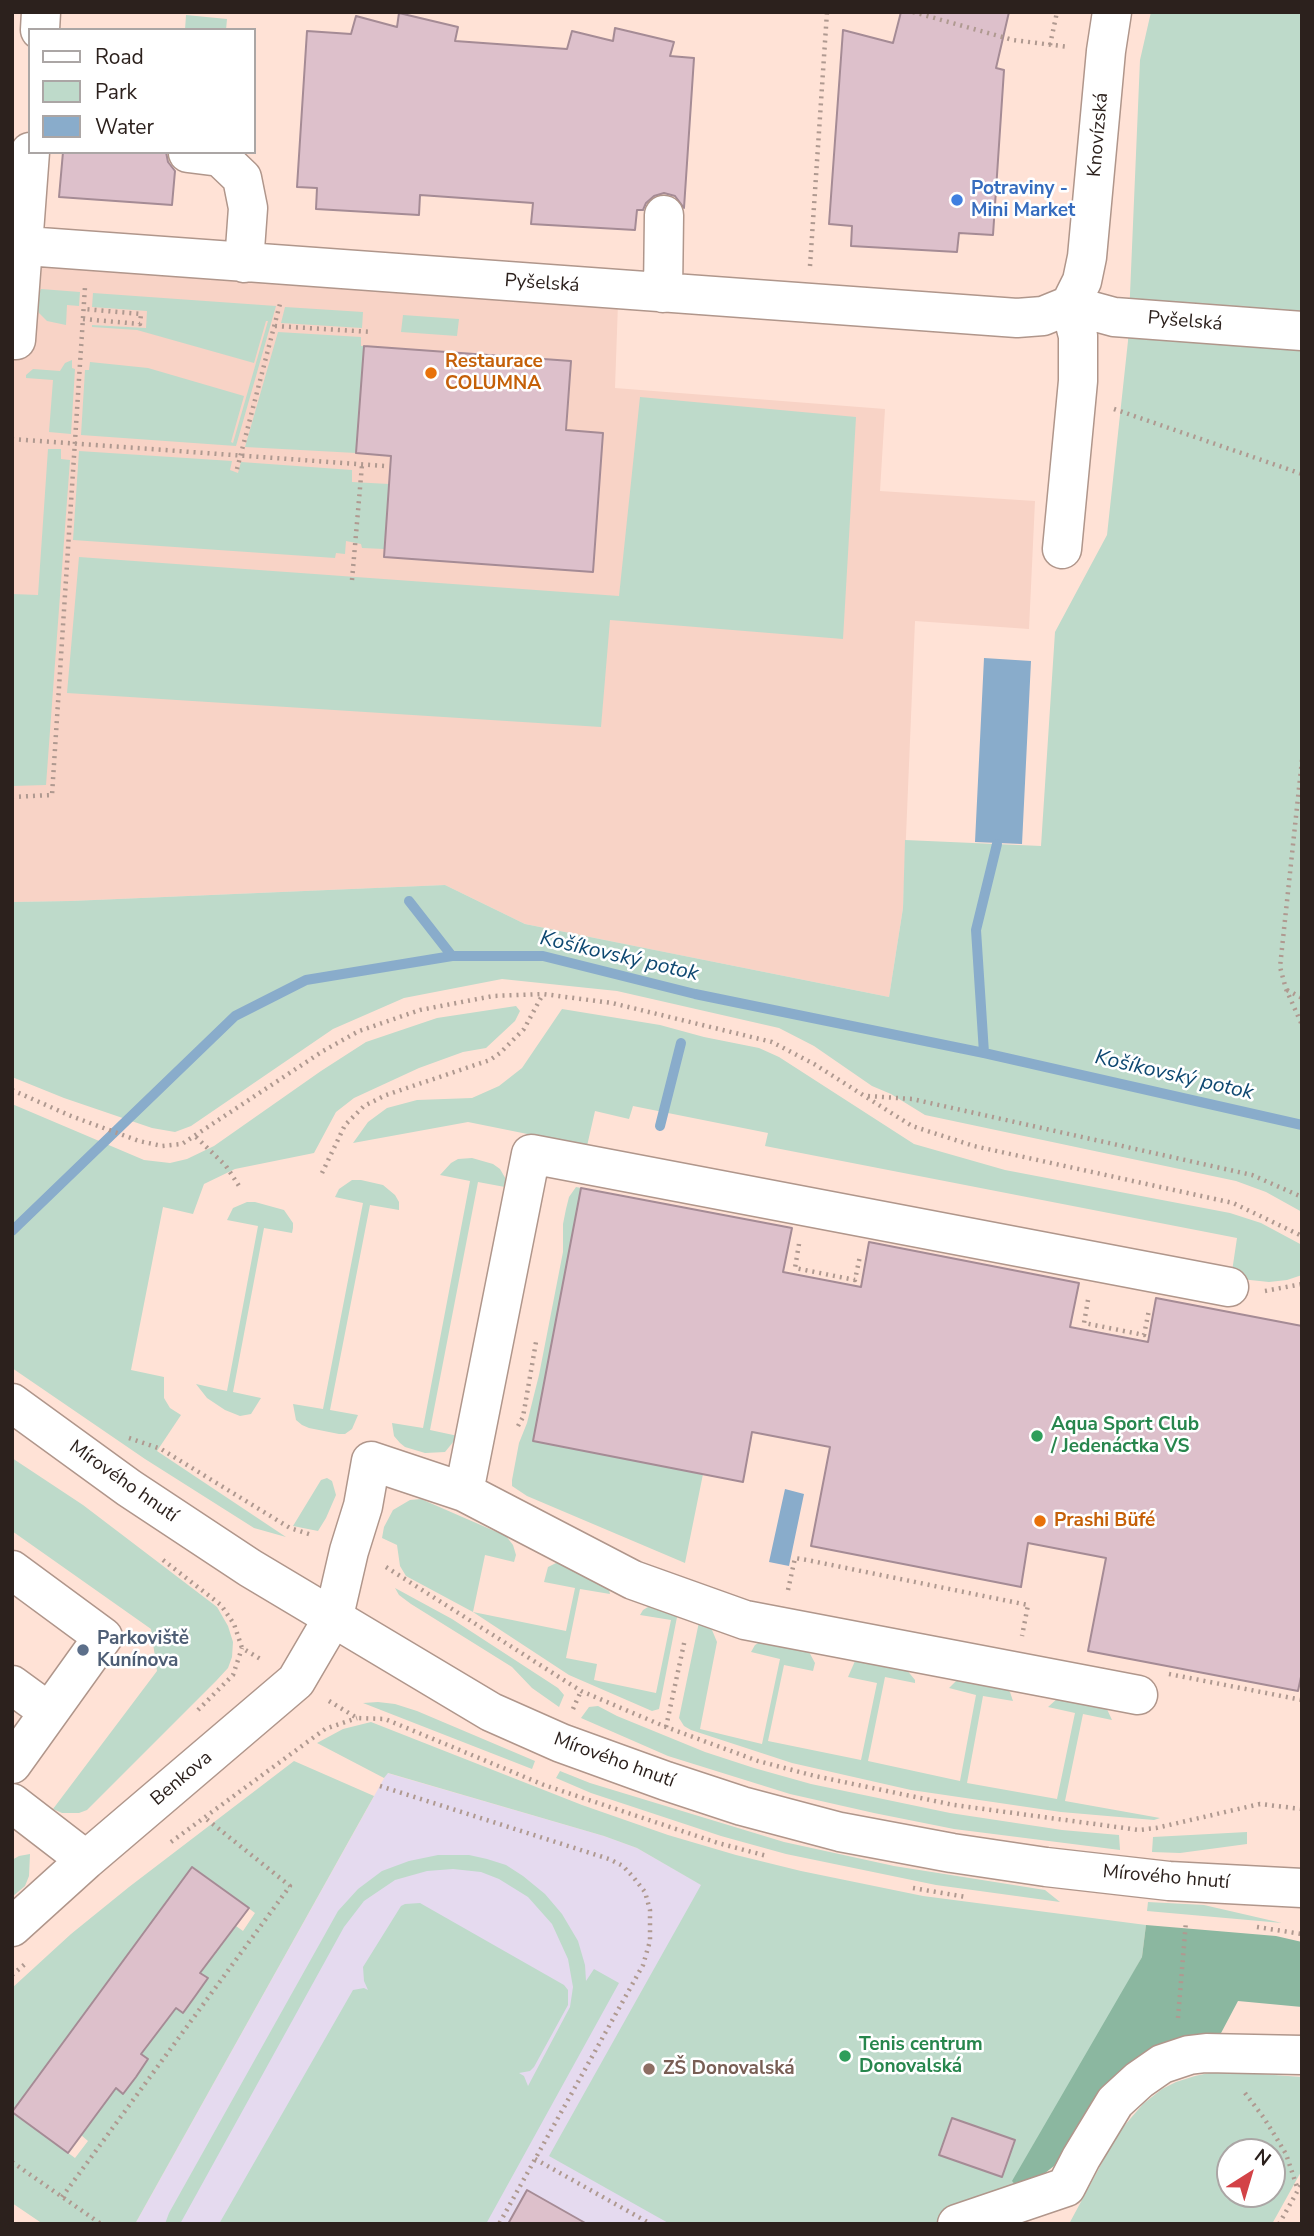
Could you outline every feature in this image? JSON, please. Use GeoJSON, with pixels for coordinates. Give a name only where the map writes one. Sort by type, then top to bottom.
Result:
{"type":"FeatureCollection","features":[{"type":"Feature","properties":{"kind":"street","name":"Knovízská"},"geometry":{"type":"LineString","coordinates":[[1070,305],[1082,281],[1087,257],[1112,12]]}},
{"type":"Feature","properties":{"kind":"street"},"geometry":{"type":"LineString","coordinates":[[16,340],[18,246],[30,154]]}},
{"type":"Feature","properties":{"kind":"street"},"geometry":{"type":"LineString","coordinates":[[201,154],[220,157],[242,178],[248,208],[244,263]]}},
{"type":"Feature","properties":{"kind":"street"},"geometry":{"type":"LineString","coordinates":[[663,293],[664,215]]}},
{"type":"Feature","properties":{"kind":"street","name":"Pyšelská"},"geometry":{"type":"LineString","coordinates":[[18,246],[1017,318],[1043,316],[1070,305],[1114,317],[1302,331]]}},
{"type":"Feature","properties":{"kind":"street"},"geometry":{"type":"LineString","coordinates":[[1062,549],[1078,381],[1078,337],[1070,305]]}},
{"type":"Feature","properties":{"kind":"street"},"geometry":{"type":"LineString","coordinates":[[1150,1684],[745,1620],[633,1580],[464,1492],[531,1154],[1228,1287]]}},
{"type":"Feature","properties":{"kind":"street","name":"Mírového hnutí"},"geometry":{"type":"LineString","coordinates":[[12,1403],[140,1495],[250,1568],[491,1712],[561,1743],[742,1806],[840,1832],[1046,1867],[1152,1879],[1302,1888]]}},
{"type":"Feature","properties":{"kind":"street","name":"Benkova"},"geometry":{"type":"LineString","coordinates":[[22,1942],[86,1860],[296,1681],[334,1616],[363,1506],[371,1461],[464,1492]]}},
{"type":"Feature","properties":{"kind":"street"},"geometry":{"type":"LineString","coordinates":[[12,1570],[103,1637],[12,1764]]}},
{"type":"Feature","properties":{"kind":"street"},"geometry":{"type":"LineString","coordinates":[[12,1685],[49,1712]]}},
{"type":"Feature","properties":{"kind":"street"},"geometry":{"type":"LineString","coordinates":[[12,1803],[86,1860]]}},
{"type":"Feature","properties":{"kind":"street"},"geometry":{"type":"LineString","coordinates":[[957,2224],[1066,2187],[1115,2102],[1139,2080],[1175,2059],[1206,2053],[1302,2055]]}},
{"type":"Feature","properties":{"kind":"path"},"geometry":{"type":"LineString","coordinates":[[810,267],[827,12]]}},
{"type":"Feature","properties":{"kind":"path"},"geometry":{"type":"LineString","coordinates":[[913,12],[1013,40],[1106,51]]}},
{"type":"Feature","properties":{"kind":"path"},"geometry":{"type":"LineString","coordinates":[[1050,45],[1057,12]]}},
{"type":"Feature","properties":{"kind":"path"},"geometry":{"type":"LineString","coordinates":[[12,797],[52,795],[86,282]]}},
{"type":"Feature","properties":{"kind":"path"},"geometry":{"type":"LineString","coordinates":[[237,469],[282,296]]}},
{"type":"Feature","properties":{"kind":"path"},"geometry":{"type":"LineString","coordinates":[[83,319],[140,324],[141,314],[84,309]]}},
{"type":"Feature","properties":{"kind":"path"},"geometry":{"type":"LineString","coordinates":[[275,326],[372,332]]}},
{"type":"Feature","properties":{"kind":"path"},"geometry":{"type":"LineString","coordinates":[[1110,408],[1302,474]]}},
{"type":"Feature","properties":{"kind":"path"},"geometry":{"type":"LineString","coordinates":[[12,439],[386,466]]}},
{"type":"Feature","properties":{"kind":"path"},"geometry":{"type":"LineString","coordinates":[[352,580],[362,465]]}},
{"type":"Feature","properties":{"kind":"path"},"geometry":{"type":"LineString","coordinates":[[1302,760],[1280,967],[1286,989],[1302,1025]]}},
{"type":"Feature","properties":{"kind":"path"},"geometry":{"type":"LineString","coordinates":[[1286,989],[1302,998]]}},
{"type":"Feature","properties":{"kind":"path"},"geometry":{"type":"LineString","coordinates":[[322,1173],[345,1125],[364,1106],[387,1094],[490,1060],[524,1029],[543,994]]}},
{"type":"Feature","properties":{"kind":"path"},"geometry":{"type":"LineString","coordinates":[[12,1090],[71,1116],[139,1141],[162,1146],[182,1144],[323,1051],[359,1031],[420,1010],[494,996],[543,994],[612,1003],[772,1042],[814,1064],[912,1126],[974,1146],[1233,1203],[1302,1236]]}},
{"type":"Feature","properties":{"kind":"path"},"geometry":{"type":"LineString","coordinates":[[865,1096],[912,1099],[1252,1175],[1302,1197]]}},
{"type":"Feature","properties":{"kind":"path"},"geometry":{"type":"LineString","coordinates":[[195,1137],[226,1166],[241,1189]]}},
{"type":"Feature","properties":{"kind":"path"},"geometry":{"type":"LineString","coordinates":[[801,1236],[795,1268],[855,1280],[862,1248]]}},
{"type":"Feature","properties":{"kind":"path"},"geometry":{"type":"LineString","coordinates":[[1090,1291],[1084,1323],[1144,1335],[1150,1303]]}},
{"type":"Feature","properties":{"kind":"path"},"geometry":{"type":"LineString","coordinates":[[517,1428],[523,1417],[537,1338]]}},
{"type":"Feature","properties":{"kind":"path"},"geometry":{"type":"LineString","coordinates":[[161,1449],[290,1528],[312,1535]]}},
{"type":"Feature","properties":{"kind":"path"},"geometry":{"type":"LineString","coordinates":[[786,1601],[795,1558],[807,1560],[1028,1605],[1021,1644]]}},
{"type":"Feature","properties":{"kind":"path"},"geometry":{"type":"LineString","coordinates":[[386,1567],[580,1691],[758,1761],[815,1776],[954,1805],[1139,1830],[1260,1804],[1302,1809]]}},
{"type":"Feature","properties":{"kind":"path"},"geometry":{"type":"LineString","coordinates":[[666,1727],[686,1632]]}},
{"type":"Feature","properties":{"kind":"path"},"geometry":{"type":"LineString","coordinates":[[194,1714],[233,1675],[242,1648]]}},
{"type":"Feature","properties":{"kind":"path"},"geometry":{"type":"LineString","coordinates":[[1150,1684],[1302,1700]]}},
{"type":"Feature","properties":{"kind":"path"},"geometry":{"type":"LineString","coordinates":[[164,1848],[325,1729],[357,1718]]}},
{"type":"Feature","properties":{"kind":"path"},"geometry":{"type":"LineString","coordinates":[[380,1786],[609,1859],[623,1866],[645,1892],[650,1910],[652,1926],[643,1965],[499,2224]]}},
{"type":"Feature","properties":{"kind":"path"},"geometry":{"type":"LineString","coordinates":[[62,2197],[290,1886],[204,1817]]}},
{"type":"Feature","properties":{"kind":"path"},"geometry":{"type":"LineString","coordinates":[[1175,2059],[1186,1921]]}},
{"type":"Feature","properties":{"kind":"path"},"geometry":{"type":"LineString","coordinates":[[12,1975],[22,1942]]}},
{"type":"Feature","properties":{"kind":"path"},"geometry":{"type":"LineString","coordinates":[[1238,2088],[1249,2097],[1277,2138],[1286,2154],[1298,2190]]}},
{"type":"Feature","properties":{"kind":"path"},"geometry":{"type":"LineString","coordinates":[[535,2158],[651,2224]]}},
{"type":"Feature","properties":{"kind":"path"},"geometry":{"type":"LineString","coordinates":[[12,2162],[101,2224]]}},
{"type":"Feature","properties":{"kind":"path"},"geometry":{"type":"LineString","coordinates":[[1279,2224],[1302,2183]]}},
{"type":"Feature","properties":{"kind":"shaded area"},"geometry":{"type":"Polygon","coordinates":[[[12,228],[619,275],[615,388],[885,409],[880,491],[1035,501],[1029,629],[915,621],[903,908],[889,997],[525,924],[445,885],[12,902],[12,228]]]}},
{"type":"Feature","properties":{"kind":"shaded area","name":"ZŠ Donovalská"},"geometry":{"type":"Polygon","coordinates":[[[387,1773],[637,1848],[714,1892],[1142,1956],[1012,2181],[1024,2224],[135,2224],[387,1773]]]}},
{"type":"Feature","properties":{"kind":"green space"},"geometry":{"type":"Polygon","coordinates":[[[1151,12],[1302,12],[1302,1212],[1266,1192],[1236,1181],[925,1115],[891,1094],[872,1086],[814,1046],[779,1028],[617,991],[502,979],[404,998],[333,1029],[191,1126],[175,1132],[152,1128],[12,1077],[12,902],[445,885],[525,924],[889,997],[903,908],[905,840],[1041,846],[1055,632],[1107,535],[1128,341],[1140,60],[1151,12]]]}},
{"type":"Feature","properties":{"kind":"green space"},"geometry":{"type":"Polygon","coordinates":[[[186,15],[227,19],[226,28],[185,28],[186,15]]]}},
{"type":"Feature","properties":{"kind":"green space"},"geometry":{"type":"Polygon","coordinates":[[[41,289],[80,292],[79,306],[67,305],[66,325],[47,321],[39,313],[38,295],[41,289]]]}},
{"type":"Feature","properties":{"kind":"green space"},"geometry":{"type":"Polygon","coordinates":[[[93,293],[276,306],[236,446],[81,435],[85,370],[89,370],[90,362],[148,368],[244,396],[231,442],[233,443],[268,321],[254,363],[137,330],[92,327],[146,328],[147,311],[92,307],[93,293]]]}},
{"type":"Feature","properties":{"kind":"green space"},"geometry":{"type":"Polygon","coordinates":[[[285,307],[363,312],[362,328],[281,323],[285,307]]]}},
{"type":"Feature","properties":{"kind":"green space"},"geometry":{"type":"Polygon","coordinates":[[[403,315],[459,319],[457,336],[401,332],[403,315]]]}},
{"type":"Feature","properties":{"kind":"green space"},"geometry":{"type":"Polygon","coordinates":[[[278,332],[361,337],[361,346],[364,346],[356,453],[245,447],[278,332]]]}},
{"type":"Feature","properties":{"kind":"green space"},"geometry":{"type":"Polygon","coordinates":[[[72,360],[72,368],[75,369],[71,434],[49,432],[53,380],[26,378],[26,375],[33,369],[60,371],[65,363],[72,360]]]}},
{"type":"Feature","properties":{"kind":"green space"},"geometry":{"type":"Polygon","coordinates":[[[640,397],[856,417],[843,639],[610,620],[601,727],[67,693],[79,557],[619,596],[640,397]]]}},
{"type":"Feature","properties":{"kind":"green space"},"geometry":{"type":"Polygon","coordinates":[[[48,449],[61,449],[61,459],[70,460],[46,785],[12,786],[12,594],[38,595],[48,449]]]}},
{"type":"Feature","properties":{"kind":"green space"},"geometry":{"type":"Polygon","coordinates":[[[79,451],[232,461],[230,470],[238,473],[241,462],[352,470],[352,482],[389,484],[384,549],[362,548],[361,544],[346,541],[345,554],[336,553],[335,558],[73,540],[79,451]]]}},
{"type":"Feature","properties":{"kind":"green space"},"geometry":{"type":"Polygon","coordinates":[[[516,1006],[520,1011],[515,1021],[486,1048],[463,1052],[419,1068],[354,1098],[336,1112],[314,1153],[235,1169],[204,1184],[193,1214],[163,1207],[131,1370],[164,1377],[164,1398],[170,1408],[181,1415],[157,1451],[286,1537],[254,1528],[145,1459],[12,1368],[12,1104],[144,1160],[170,1163],[187,1159],[214,1146],[366,1042],[437,1018],[516,1006]]]}},
{"type":"Feature","properties":{"kind":"green space"},"geometry":{"type":"Polygon","coordinates":[[[562,1009],[660,1025],[759,1048],[779,1057],[914,1144],[1005,1170],[1230,1213],[1261,1223],[1302,1245],[1302,1275],[1269,1282],[1231,1278],[1237,1238],[765,1146],[768,1133],[633,1106],[629,1119],[595,1111],[587,1146],[468,1122],[353,1143],[368,1122],[387,1108],[417,1100],[472,1098],[499,1086],[522,1068],[562,1009]]]}},
{"type":"Feature","properties":{"kind":"green space"},"geometry":{"type":"Polygon","coordinates":[[[472,1158],[493,1164],[500,1169],[507,1181],[505,1187],[478,1182],[430,1430],[458,1436],[445,1452],[425,1453],[400,1443],[394,1436],[392,1423],[423,1428],[470,1181],[440,1175],[458,1159],[472,1158]]]}},
{"type":"Feature","properties":{"kind":"green space"},"geometry":{"type":"Polygon","coordinates":[[[352,1180],[383,1185],[395,1195],[399,1210],[370,1205],[330,1410],[358,1415],[352,1429],[345,1434],[339,1434],[302,1425],[296,1420],[293,1404],[323,1409],[363,1203],[335,1197],[339,1189],[352,1180]]]}},
{"type":"Feature","properties":{"kind":"green space"},"geometry":{"type":"Polygon","coordinates":[[[576,1187],[581,1188],[533,1441],[703,1474],[685,1563],[527,1496],[512,1486],[519,1443],[539,1375],[563,1252],[566,1209],[569,1197],[576,1187]]]}},
{"type":"Feature","properties":{"kind":"green space"},"geometry":{"type":"Polygon","coordinates":[[[247,1202],[284,1210],[293,1223],[293,1228],[292,1233],[264,1228],[233,1392],[261,1398],[251,1414],[240,1416],[207,1398],[196,1384],[227,1391],[258,1226],[227,1220],[233,1208],[247,1202]]]}},
{"type":"Feature","properties":{"kind":"green space"},"geometry":{"type":"Polygon","coordinates":[[[12,1458],[83,1505],[217,1607],[228,1626],[233,1642],[228,1668],[87,1810],[79,1813],[62,1813],[53,1809],[157,1671],[151,1629],[12,1531],[12,1458]]]}},
{"type":"Feature","properties":{"kind":"green space"},"geometry":{"type":"Polygon","coordinates":[[[327,1478],[332,1481],[336,1495],[318,1531],[293,1526],[321,1480],[327,1478]]]}},
{"type":"Feature","properties":{"kind":"green space"},"geometry":{"type":"Polygon","coordinates":[[[421,1499],[506,1536],[513,1545],[516,1555],[514,1562],[485,1555],[473,1612],[406,1576],[400,1566],[397,1545],[382,1538],[384,1527],[393,1510],[410,1500],[421,1499]]]}},
{"type":"Feature","properties":{"kind":"green space"},"geometry":{"type":"Polygon","coordinates":[[[560,1561],[608,1585],[610,1594],[580,1589],[566,1658],[597,1664],[594,1680],[656,1693],[671,1620],[640,1615],[653,1604],[678,1612],[659,1709],[652,1711],[569,1675],[473,1612],[566,1631],[575,1588],[544,1582],[548,1567],[560,1561]]]}},
{"type":"Feature","properties":{"kind":"green space"},"geometry":{"type":"Polygon","coordinates":[[[395,1588],[452,1619],[558,1688],[564,1695],[559,1707],[532,1688],[512,1667],[411,1604],[399,1595],[395,1588]]]}},
{"type":"Feature","properties":{"kind":"green space"},"geometry":{"type":"Polygon","coordinates":[[[699,1622],[712,1630],[717,1642],[700,1729],[762,1744],[780,1659],[751,1652],[755,1645],[763,1640],[808,1650],[815,1663],[813,1671],[784,1665],[768,1741],[861,1760],[877,1683],[848,1677],[855,1661],[864,1659],[906,1669],[915,1680],[915,1683],[885,1677],[868,1761],[960,1781],[976,1695],[949,1688],[958,1679],[1004,1687],[1010,1692],[1013,1701],[983,1696],[967,1783],[1057,1799],[1075,1713],[1048,1707],[1058,1698],[1106,1707],[1112,1720],[1083,1714],[1065,1801],[1160,1818],[1154,1820],[1061,1812],[911,1790],[792,1763],[691,1730],[684,1726],[679,1718],[699,1622]]]}},
{"type":"Feature","properties":{"kind":"green space"},"geometry":{"type":"Polygon","coordinates":[[[378,1702],[417,1711],[535,1761],[532,1769],[363,1703],[378,1702]]]}},
{"type":"Feature","properties":{"kind":"green space"},"geometry":{"type":"Polygon","coordinates":[[[598,1706],[705,1752],[811,1784],[950,1813],[1062,1830],[1119,1835],[1120,1850],[954,1829],[790,1794],[668,1756],[581,1718],[589,1707],[598,1706]]]}},
{"type":"Feature","properties":{"kind":"green space","name":"Tenis centrum Donovalská"},"geometry":{"type":"Polygon","coordinates":[[[371,1722],[582,1805],[736,1855],[923,1896],[1146,1925],[1142,1957],[1017,2187],[1028,2217],[1024,2224],[670,2224],[549,2156],[701,1885],[637,1848],[388,1773],[384,1778],[317,1743],[343,1729],[371,1722]]]}},
{"type":"Feature","properties":{"kind":"green space"},"geometry":{"type":"Polygon","coordinates":[[[294,1761],[374,1796],[135,2224],[43,2224],[12,2203],[12,1988],[71,1934],[294,1761]],[[193,1867],[13,2112],[75,2158],[88,2141],[81,2135],[116,2088],[123,2093],[141,2054],[176,2008],[183,2012],[207,1978],[200,1973],[236,1926],[243,1931],[255,1913],[193,1867]]]}},
{"type":"Feature","properties":{"kind":"green space"},"geometry":{"type":"Polygon","coordinates":[[[560,1771],[590,1783],[784,1842],[894,1866],[1045,1890],[1060,1902],[936,1885],[786,1854],[721,1836],[591,1793],[556,1778],[560,1771]]]}},
{"type":"Feature","properties":{"kind":"green space"},"geometry":{"type":"Polygon","coordinates":[[[1247,1832],[1247,1844],[1180,1853],[1152,1852],[1153,1837],[1247,1832]]]}},
{"type":"Feature","properties":{"kind":"green space"},"geometry":{"type":"Polygon","coordinates":[[[30,1854],[29,1876],[25,1886],[12,1897],[12,1860],[30,1854]]]}},
{"type":"Feature","properties":{"kind":"green space"},"geometry":{"type":"Polygon","coordinates":[[[438,1855],[469,1855],[487,1859],[506,1865],[523,1876],[545,1894],[562,1914],[578,1941],[585,1965],[586,1981],[594,1969],[619,1983],[486,2224],[219,2224],[353,1990],[368,1990],[363,1967],[401,1906],[405,1904],[420,1903],[564,1985],[568,1990],[568,2005],[534,2067],[530,2071],[519,2073],[524,2076],[528,2086],[570,2007],[573,1987],[568,1959],[552,1924],[528,1897],[499,1879],[481,1872],[453,1869],[427,1871],[395,1880],[364,1901],[344,1927],[180,2224],[165,2224],[338,1911],[358,1889],[382,1871],[409,1861],[438,1855]]]}},
{"type":"Feature","properties":{"kind":"green space"},"geometry":{"type":"Polygon","coordinates":[[[1148,1902],[1204,1905],[1282,1923],[1147,1911],[1148,1902]]]}},
{"type":"Feature","properties":{"kind":"green space"},"geometry":{"type":"Polygon","coordinates":[[[1146,1925],[1276,1936],[1302,1942],[1302,2007],[1238,2001],[1220,2035],[1134,2062],[1115,2075],[1098,2095],[1054,2166],[1035,2181],[1017,2187],[1012,2181],[1142,1957],[1146,1925]]]}},
{"type":"Feature","properties":{"kind":"green space"},"geometry":{"type":"Polygon","coordinates":[[[1218,2071],[1302,2077],[1302,2170],[1286,2199],[1286,2138],[1216,2138],[1216,2208],[1281,2208],[1272,2224],[1069,2224],[1118,2133],[1143,2104],[1176,2082],[1218,2071]]]}},
{"type":"Feature","properties":{"kind":"water"},"geometry":{"type":"Polygon","coordinates":[[[984,658],[1031,661],[1022,844],[975,842],[984,658]]]}},
{"type":"Feature","properties":{"kind":"water"},"geometry":{"type":"Polygon","coordinates":[[[785,1489],[804,1494],[789,1566],[769,1562],[785,1489]]]}},
{"type":"Feature","properties":{"kind":"building"},"geometry":{"type":"Polygon","coordinates":[[[901,12],[1009,12],[996,68],[1004,70],[993,235],[959,233],[957,252],[851,246],[852,226],[829,224],[843,30],[893,43],[901,12]]]}},
{"type":"Feature","properties":{"kind":"building"},"geometry":{"type":"Polygon","coordinates":[[[399,13],[458,27],[455,41],[567,49],[572,31],[613,41],[615,28],[674,42],[670,56],[694,58],[684,208],[675,196],[664,193],[654,196],[643,210],[637,210],[635,230],[531,224],[533,203],[420,195],[419,215],[316,209],[317,188],[297,187],[307,31],[351,34],[356,16],[397,27],[399,13]]]}},
{"type":"Feature","properties":{"kind":"building"},"geometry":{"type":"Polygon","coordinates":[[[63,154],[166,154],[168,162],[175,171],[172,205],[59,197],[63,154]]]}},
{"type":"Feature","properties":{"kind":"building"},"geometry":{"type":"Polygon","coordinates":[[[364,346],[571,361],[566,430],[603,433],[593,572],[384,557],[391,456],[356,453],[364,346]]]}},
{"type":"Feature","properties":{"kind":"building","name":"Aqua Sport Club / Jedenáctka VS"},"geometry":{"type":"Polygon","coordinates":[[[581,1188],[792,1228],[783,1272],[861,1287],[869,1242],[1079,1283],[1070,1327],[1148,1342],[1156,1298],[1302,1326],[1302,1672],[1298,1691],[1088,1651],[1106,1558],[1028,1543],[1021,1587],[811,1546],[830,1447],[752,1432],[743,1482],[533,1441],[581,1188]]]}},
{"type":"Feature","properties":{"kind":"building"},"geometry":{"type":"Polygon","coordinates":[[[192,1867],[249,1908],[200,1973],[208,1978],[183,2013],[176,2008],[141,2054],[148,2059],[136,2077],[123,2094],[116,2088],[68,2153],[12,2112],[192,1867]]]}},
{"type":"Feature","properties":{"kind":"building"},"geometry":{"type":"Polygon","coordinates":[[[952,2118],[1015,2140],[1002,2177],[939,2155],[952,2118]]]}},
{"type":"Feature","properties":{"kind":"building"},"geometry":{"type":"Polygon","coordinates":[[[527,2190],[587,2224],[508,2224],[527,2190]]]}},
{"type":"Feature","properties":{"kind":"waterway"},"geometry":{"type":"LineString","coordinates":[[984,1053],[976,930],[997,844]]}},
{"type":"Feature","properties":{"kind":"waterway"},"geometry":{"type":"LineString","coordinates":[[409,901],[452,956]]}},
{"type":"Feature","properties":{"kind":"waterway","name":"Košíkovský potok"},"geometry":{"type":"LineString","coordinates":[[12,1231],[235,1016],[306,980],[452,956],[543,956],[695,994],[984,1053],[1302,1125]]}},
{"type":"Feature","properties":{"kind":"waterway"},"geometry":{"type":"LineString","coordinates":[[660,1126],[681,1043]]}},
{"type":"Feature","properties":{"kind":"place","name":"Potraviny - Mini Market"},"geometry":{"type":"Point","coordinates":[957,200]}},
{"type":"Feature","properties":{"kind":"place","name":"Restaurace COLUMNA"},"geometry":{"type":"Point","coordinates":[431,373]}},
{"type":"Feature","properties":{"kind":"place","name":"Aqua Sport Club / Jedenáctka VS"},"geometry":{"type":"Point","coordinates":[1037,1436]}},
{"type":"Feature","properties":{"kind":"place","name":"Prashi Büfé"},"geometry":{"type":"Point","coordinates":[1040,1521]}},
{"type":"Feature","properties":{"kind":"place","name":"Parkoviště Kunínova"},"geometry":{"type":"Point","coordinates":[83,1650]}},
{"type":"Feature","properties":{"kind":"place","name":"Tenis centrum Donovalská"},"geometry":{"type":"Point","coordinates":[845,2056]}},
{"type":"Feature","properties":{"kind":"place","name":"ZŠ Donovalská"},"geometry":{"type":"Point","coordinates":[649,2069]}}]}
